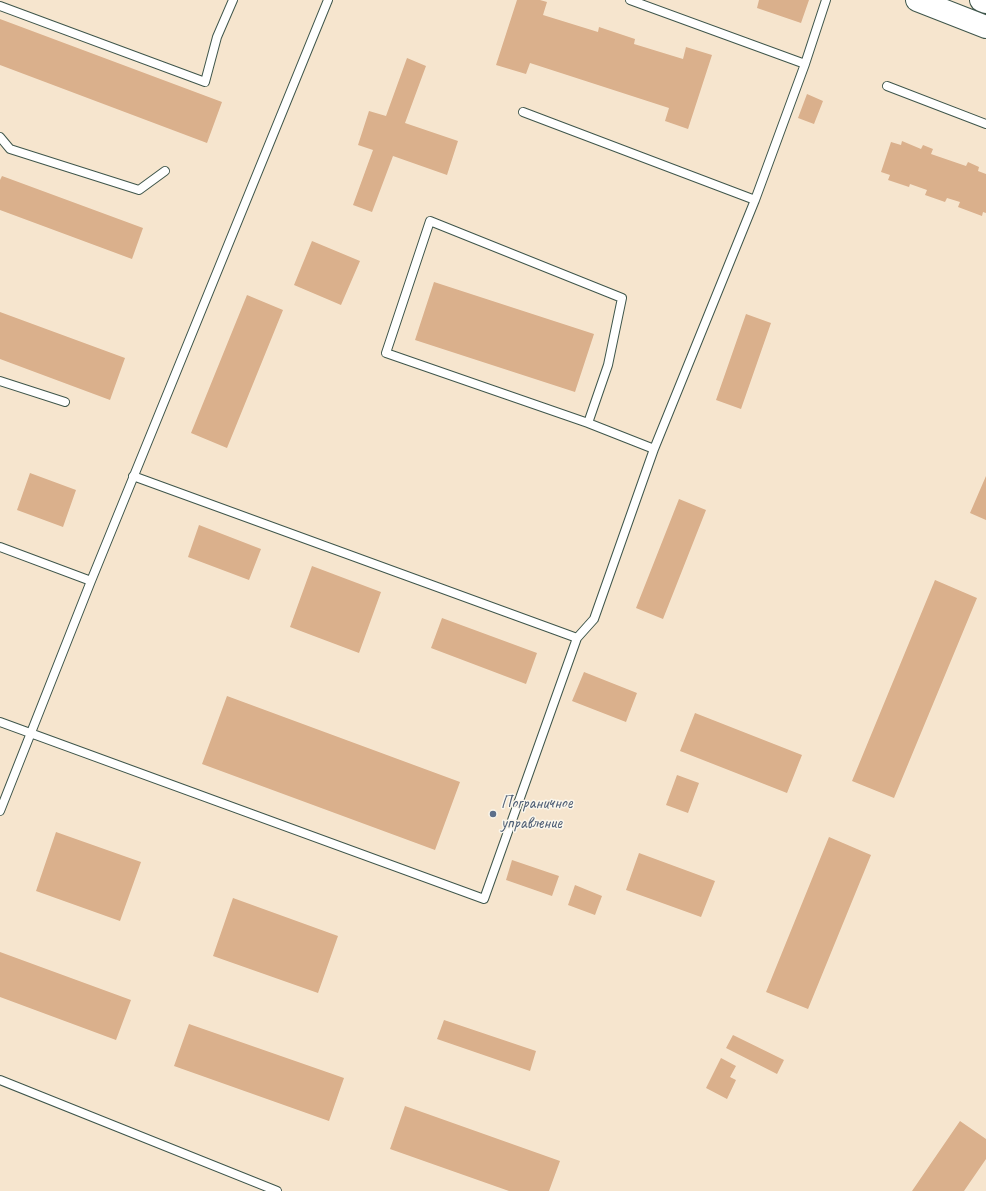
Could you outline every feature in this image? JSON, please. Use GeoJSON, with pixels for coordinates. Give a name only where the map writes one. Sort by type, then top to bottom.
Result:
{"type":"FeatureCollection","features":[{"type":"Feature","properties":{"kind":"main road"},"geometry":{"type":"LineString","coordinates":[[916,0],[986,27]]}},
{"type":"Feature","properties":{"kind":"main road"},"geometry":{"type":"LineString","coordinates":[[981,0],[986,2]]}},
{"type":"Feature","properties":{"kind":"lane"},"geometry":{"type":"LineString","coordinates":[[0,6],[205,82],[217,38],[233,0]]}},
{"type":"Feature","properties":{"kind":"lane"},"geometry":{"type":"LineString","coordinates":[[0,811],[133,476],[328,0]]}},
{"type":"Feature","properties":{"kind":"lane"},"geometry":{"type":"LineString","coordinates":[[630,0],[805,64]]}},
{"type":"Feature","properties":{"kind":"lane"},"geometry":{"type":"LineString","coordinates":[[0,722],[31,732],[484,899],[577,638],[594,619],[654,450],[755,200],[805,64],[826,0]]}},
{"type":"Feature","properties":{"kind":"lane"},"geometry":{"type":"LineString","coordinates":[[887,86],[986,124]]}},
{"type":"Feature","properties":{"kind":"lane"},"geometry":{"type":"LineString","coordinates":[[523,112],[755,200]]}},
{"type":"Feature","properties":{"kind":"lane"},"geometry":{"type":"LineString","coordinates":[[0,137],[10,149],[140,190],[165,171]]}},
{"type":"Feature","properties":{"kind":"lane"},"geometry":{"type":"LineString","coordinates":[[588,423],[608,365],[622,298],[430,220],[386,353],[588,423],[654,450]]}},
{"type":"Feature","properties":{"kind":"lane"},"geometry":{"type":"LineString","coordinates":[[0,381],[64,402]]}},
{"type":"Feature","properties":{"kind":"lane"},"geometry":{"type":"LineString","coordinates":[[133,476],[577,638]]}},
{"type":"Feature","properties":{"kind":"lane"},"geometry":{"type":"LineString","coordinates":[[0,547],[91,581]]}},
{"type":"Feature","properties":{"kind":"lane"},"geometry":{"type":"LineString","coordinates":[[0,1080],[277,1191]]}},
{"type":"Feature","properties":{"kind":"building"},"geometry":{"type":"Polygon","coordinates":[[[517,0],[540,0],[547,2],[543,15],[598,32],[599,27],[635,39],[634,44],[683,59],[686,47],[712,55],[688,129],[665,121],[669,108],[530,63],[526,74],[496,65],[517,0]]]}},
{"type":"Feature","properties":{"kind":"building"},"geometry":{"type":"Polygon","coordinates":[[[759,0],[809,0],[801,23],[757,8],[759,0]]]}},
{"type":"Feature","properties":{"kind":"building"},"geometry":{"type":"Polygon","coordinates":[[[0,19],[222,102],[207,143],[0,65],[0,19]]]}},
{"type":"Feature","properties":{"kind":"building"},"geometry":{"type":"Polygon","coordinates":[[[407,58],[426,66],[405,123],[458,141],[447,175],[393,156],[372,212],[353,205],[373,150],[358,145],[369,111],[386,116],[407,58]]]}},
{"type":"Feature","properties":{"kind":"building"},"geometry":{"type":"Polygon","coordinates":[[[807,94],[823,101],[814,124],[798,118],[807,94]]]}},
{"type":"Feature","properties":{"kind":"building"},"geometry":{"type":"Polygon","coordinates":[[[902,141],[921,149],[923,145],[933,149],[931,154],[966,166],[968,162],[979,167],[978,171],[986,174],[986,213],[983,212],[982,216],[958,207],[960,202],[947,198],[945,202],[925,195],[927,190],[910,184],[909,187],[888,180],[890,175],[881,172],[891,142],[901,145],[902,141]]]}},
{"type":"Feature","properties":{"kind":"building"},"geometry":{"type":"Polygon","coordinates":[[[2,176],[143,228],[132,259],[0,210],[0,180],[2,176]]]}},
{"type":"Feature","properties":{"kind":"building"},"geometry":{"type":"Polygon","coordinates":[[[312,241],[360,261],[341,305],[294,285],[312,241]]]}},
{"type":"Feature","properties":{"kind":"building"},"geometry":{"type":"Polygon","coordinates":[[[434,282],[594,334],[575,392],[415,340],[434,282]]]}},
{"type":"Feature","properties":{"kind":"building"},"geometry":{"type":"Polygon","coordinates":[[[247,295],[283,310],[227,448],[191,433],[247,295]]]}},
{"type":"Feature","properties":{"kind":"building"},"geometry":{"type":"Polygon","coordinates":[[[0,312],[125,358],[110,400],[0,359],[0,312]]]}},
{"type":"Feature","properties":{"kind":"building"},"geometry":{"type":"Polygon","coordinates":[[[746,314],[771,323],[741,409],[716,400],[746,314]]]}},
{"type":"Feature","properties":{"kind":"building"},"geometry":{"type":"Polygon","coordinates":[[[30,473],[76,490],[63,527],[17,510],[30,473]]]}},
{"type":"Feature","properties":{"kind":"building"},"geometry":{"type":"Polygon","coordinates":[[[986,476],[986,520],[970,513],[986,476]]]}},
{"type":"Feature","properties":{"kind":"building"},"geometry":{"type":"Polygon","coordinates":[[[679,499],[706,510],[663,619],[636,608],[679,499]]]}},
{"type":"Feature","properties":{"kind":"building"},"geometry":{"type":"Polygon","coordinates":[[[199,525],[261,549],[249,580],[188,557],[199,525]]]}},
{"type":"Feature","properties":{"kind":"building"},"geometry":{"type":"Polygon","coordinates":[[[312,566],[381,592],[359,653],[290,627],[312,566]]]}},
{"type":"Feature","properties":{"kind":"building"},"geometry":{"type":"Polygon","coordinates":[[[935,580],[977,598],[894,798],[852,781],[935,580]]]}},
{"type":"Feature","properties":{"kind":"building"},"geometry":{"type":"Polygon","coordinates":[[[442,618],[537,653],[526,684],[431,648],[442,618]]]}},
{"type":"Feature","properties":{"kind":"building"},"geometry":{"type":"Polygon","coordinates":[[[584,672],[637,693],[626,722],[572,701],[584,672]]]}},
{"type":"Feature","properties":{"kind":"building"},"geometry":{"type":"Polygon","coordinates":[[[227,696],[460,782],[435,850],[202,764],[227,696]]]}},
{"type":"Feature","properties":{"kind":"building"},"geometry":{"type":"Polygon","coordinates":[[[695,713],[802,755],[787,793],[680,751],[695,713]]]}},
{"type":"Feature","properties":{"kind":"building"},"geometry":{"type":"Polygon","coordinates":[[[677,775],[699,783],[688,813],[666,805],[677,775]]]}},
{"type":"Feature","properties":{"kind":"building"},"geometry":{"type":"Polygon","coordinates":[[[56,832],[141,862],[120,921],[36,891],[56,832]]]}},
{"type":"Feature","properties":{"kind":"building"},"geometry":{"type":"Polygon","coordinates":[[[829,837],[871,855],[808,1009],[766,992],[829,837]]]}},
{"type":"Feature","properties":{"kind":"building"},"geometry":{"type":"Polygon","coordinates":[[[639,853],[715,881],[701,917],[626,890],[639,853]]]}},
{"type":"Feature","properties":{"kind":"building"},"geometry":{"type":"Polygon","coordinates":[[[512,860],[559,876],[552,896],[506,880],[512,860]]]}},
{"type":"Feature","properties":{"kind":"building"},"geometry":{"type":"Polygon","coordinates":[[[575,885],[602,896],[595,915],[568,905],[575,885]]]}},
{"type":"Feature","properties":{"kind":"building"},"geometry":{"type":"Polygon","coordinates":[[[233,898],[338,936],[318,993],[213,956],[233,898]]]}},
{"type":"Feature","properties":{"kind":"building"},"geometry":{"type":"Polygon","coordinates":[[[0,952],[131,1000],[116,1040],[0,997],[0,952]]]}},
{"type":"Feature","properties":{"kind":"building"},"geometry":{"type":"Polygon","coordinates":[[[444,1020],[536,1051],[530,1071],[437,1039],[444,1020]]]}},
{"type":"Feature","properties":{"kind":"building"},"geometry":{"type":"Polygon","coordinates":[[[189,1024],[344,1078],[329,1121],[174,1066],[189,1024]]]}},
{"type":"Feature","properties":{"kind":"building"},"geometry":{"type":"Polygon","coordinates":[[[733,1035],[784,1060],[777,1074],[726,1048],[733,1035]]]}},
{"type":"Feature","properties":{"kind":"building"},"geometry":{"type":"Polygon","coordinates":[[[721,1058],[736,1066],[730,1077],[736,1080],[727,1099],[706,1088],[721,1058]]]}},
{"type":"Feature","properties":{"kind":"building"},"geometry":{"type":"Polygon","coordinates":[[[405,1106],[560,1161],[549,1191],[509,1191],[390,1149],[405,1106]]]}},
{"type":"Feature","properties":{"kind":"building"},"geometry":{"type":"Polygon","coordinates":[[[960,1121],[986,1139],[986,1159],[964,1191],[912,1191],[960,1121]]]}},
{"type":"Feature","properties":{"kind":"place","name":"Пограничное управление"},"geometry":{"type":"Point","coordinates":[493,814]}}]}
